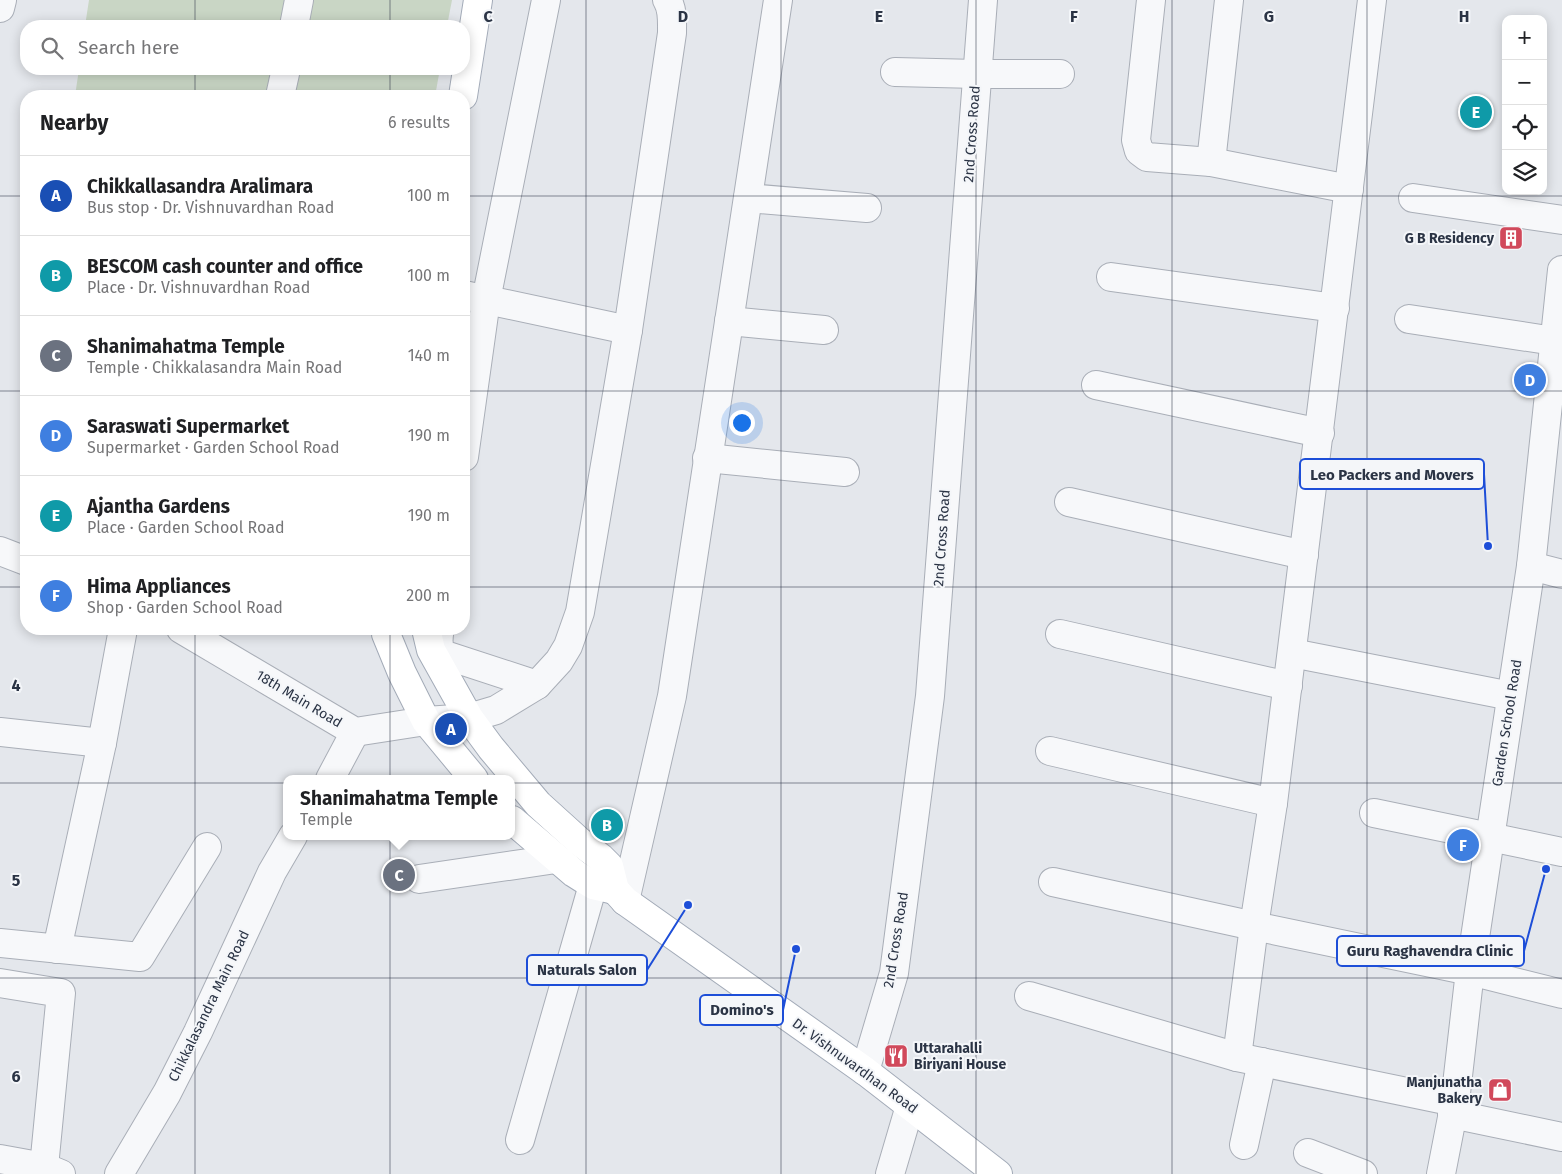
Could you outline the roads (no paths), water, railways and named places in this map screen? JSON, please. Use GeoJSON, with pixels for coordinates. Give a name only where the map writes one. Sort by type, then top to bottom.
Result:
{"type":"FeatureCollection","features":[{"type":"Feature","properties":{"kind":"main road"},"geometry":{"type":"LineString","coordinates":[[470,51],[478,0]]}},
{"type":"Feature","properties":{"kind":"main road"},"geometry":{"type":"LineString","coordinates":[[464,90],[466,75]]}},
{"type":"Feature","properties":{"kind":"main road"},"geometry":{"type":"LineString","coordinates":[[386,635],[402,673],[426,721],[471,775]]}},
{"type":"Feature","properties":{"kind":"main road"},"geometry":{"type":"LineString","coordinates":[[427,635],[431,650],[469,718],[514,775]]}},
{"type":"Feature","properties":{"kind":"main road"},"geometry":{"type":"LineString","coordinates":[[515,777],[538,804],[610,866],[611,892]]}},
{"type":"Feature","properties":{"kind":"main road","name":"Dr. Vishnuvardhan Road"},"geometry":{"type":"LineString","coordinates":[[515,823],[574,873],[611,892],[865,1071],[998,1174]]}},
{"type":"Feature","properties":{"kind":"street"},"geometry":{"type":"LineString","coordinates":[[0,8],[2,0]]}},
{"type":"Feature","properties":{"kind":"street"},"geometry":{"type":"LineString","coordinates":[[295,20],[299,0]]}},
{"type":"Feature","properties":{"kind":"street"},"geometry":{"type":"LineString","coordinates":[[470,371],[475,298],[546,0]]}},
{"type":"Feature","properties":{"kind":"street","name":"18th Main Road"},"geometry":{"type":"LineString","coordinates":[[191,635],[355,732],[426,721],[469,718],[496,710],[537,685],[560,661],[568,646],[580,612],[628,330],[672,33],[671,15],[667,0]]}},
{"type":"Feature","properties":{"kind":"street"},"geometry":{"type":"LineString","coordinates":[[520,1140],[611,892],[672,696],[778,0]]}},
{"type":"Feature","properties":{"kind":"street","name":"2nd Cross Road"},"geometry":{"type":"LineString","coordinates":[[865,1071],[894,973],[930,696],[983,0]]}},
{"type":"Feature","properties":{"kind":"street"},"geometry":{"type":"LineString","coordinates":[[1151,0],[1136,140],[1139,151],[1147,157],[1211,162],[1349,189]]}},
{"type":"Feature","properties":{"kind":"street"},"geometry":{"type":"LineString","coordinates":[[1211,162],[1229,0]]}},
{"type":"Feature","properties":{"kind":"street"},"geometry":{"type":"LineString","coordinates":[[1244,1145],[1250,1060],[1254,926],[1273,803],[1288,686],[1372,0]]}},
{"type":"Feature","properties":{"kind":"street"},"geometry":{"type":"LineString","coordinates":[[894,72],[1060,74]]}},
{"type":"Feature","properties":{"kind":"street"},"geometry":{"type":"LineString","coordinates":[[281,90],[285,75]]}},
{"type":"Feature","properties":{"kind":"street"},"geometry":{"type":"LineString","coordinates":[[748,198],[867,208]]}},
{"type":"Feature","properties":{"kind":"street"},"geometry":{"type":"LineString","coordinates":[[1413,198],[1562,220]]}},
{"type":"Feature","properties":{"kind":"street","name":"Garden School Road"},"geometry":{"type":"LineString","coordinates":[[1441,1174],[1453,1108],[1470,971],[1531,566],[1558,342],[1562,270]]}},
{"type":"Feature","properties":{"kind":"street"},"geometry":{"type":"LineString","coordinates":[[1111,277],[1335,308]]}},
{"type":"Feature","properties":{"kind":"street"},"geometry":{"type":"LineString","coordinates":[[475,298],[628,330]]}},
{"type":"Feature","properties":{"kind":"street"},"geometry":{"type":"LineString","coordinates":[[1409,319],[1558,342]]}},
{"type":"Feature","properties":{"kind":"street"},"geometry":{"type":"LineString","coordinates":[[729,321],[824,330]]}},
{"type":"Feature","properties":{"kind":"street"},"geometry":{"type":"LineString","coordinates":[[1096,385],[1320,433]]}},
{"type":"Feature","properties":{"kind":"street"},"geometry":{"type":"LineString","coordinates":[[707,458],[845,472]]}},
{"type":"Feature","properties":{"kind":"street"},"geometry":{"type":"LineString","coordinates":[[1069,502],[1304,555]]}},
{"type":"Feature","properties":{"kind":"street"},"geometry":{"type":"LineString","coordinates":[[0,550],[20,558]]}},
{"type":"Feature","properties":{"kind":"street"},"geometry":{"type":"LineString","coordinates":[[1531,566],[1562,574]]}},
{"type":"Feature","properties":{"kind":"street"},"geometry":{"type":"LineString","coordinates":[[1060,634],[1288,686]]}},
{"type":"Feature","properties":{"kind":"street"},"geometry":{"type":"LineString","coordinates":[[57,949],[102,743],[122,635]]}},
{"type":"Feature","properties":{"kind":"street"},"geometry":{"type":"LineString","coordinates":[[439,635],[439,649],[442,654],[537,685]]}},
{"type":"Feature","properties":{"kind":"street"},"geometry":{"type":"LineString","coordinates":[[1292,653],[1511,696]]}},
{"type":"Feature","properties":{"kind":"street"},"geometry":{"type":"LineString","coordinates":[[0,732],[102,743]]}},
{"type":"Feature","properties":{"kind":"street"},"geometry":{"type":"LineString","coordinates":[[332,775],[355,732]]}},
{"type":"Feature","properties":{"kind":"street"},"geometry":{"type":"LineString","coordinates":[[1050,750],[1273,803]]}},
{"type":"Feature","properties":{"kind":"street"},"geometry":{"type":"LineString","coordinates":[[1374,813],[1562,852]]}},
{"type":"Feature","properties":{"kind":"street","name":"Chikkalasandra Main Road"},"geometry":{"type":"LineString","coordinates":[[118,1174],[167,1093],[198,1032],[272,872],[291,840]]}},
{"type":"Feature","properties":{"kind":"street"},"geometry":{"type":"LineString","coordinates":[[0,943],[140,957],[206,847]]}},
{"type":"Feature","properties":{"kind":"street"},"geometry":{"type":"LineString","coordinates":[[419,879],[556,859]]}},
{"type":"Feature","properties":{"kind":"street"},"geometry":{"type":"LineString","coordinates":[[1053,882],[1470,971],[1562,994]]}},
{"type":"Feature","properties":{"kind":"street"},"geometry":{"type":"LineString","coordinates":[[0,983],[61,993],[52,1170],[0,1159]]}},
{"type":"Feature","properties":{"kind":"street"},"geometry":{"type":"LineString","coordinates":[[1029,996],[1250,1060],[1453,1108],[1562,1137]]}},
{"type":"Feature","properties":{"kind":"street"},"geometry":{"type":"LineString","coordinates":[[890,1174],[910,1106]]}},
{"type":"Feature","properties":{"kind":"street"},"geometry":{"type":"LineString","coordinates":[[1308,1154],[1363,1174]]}},
{"type":"Feature","properties":{"kind":"place","name":"Ajantha Gardens"},"geometry":{"type":"Point","coordinates":[1476,112]}},
{"type":"Feature","properties":{"kind":"place","name":"G B Residency"},"geometry":{"type":"Point","coordinates":[1511,238]}},
{"type":"Feature","properties":{"kind":"place","name":"Saraswati Supermarket"},"geometry":{"type":"Point","coordinates":[1530,380]}},
{"type":"Feature","properties":{"kind":"place","name":"Leo Packers and Movers"},"geometry":{"type":"Point","coordinates":[1488,546]}},
{"type":"Feature","properties":{"kind":"place","name":"Chikkallasandra Aralimara"},"geometry":{"type":"Point","coordinates":[451,729]}},
{"type":"Feature","properties":{"kind":"place","name":"BESCOM cash counter and office"},"geometry":{"type":"Point","coordinates":[607,825]}},
{"type":"Feature","properties":{"kind":"place","name":"Hima Appliances"},"geometry":{"type":"Point","coordinates":[1463,845]}},
{"type":"Feature","properties":{"kind":"place","name":"Guru Raghavendra Clinic"},"geometry":{"type":"Point","coordinates":[1546,869]}},
{"type":"Feature","properties":{"kind":"place","name":"Shanimahatma Temple"},"geometry":{"type":"Point","coordinates":[399,875]}},
{"type":"Feature","properties":{"kind":"place","name":"Naturals Salon"},"geometry":{"type":"Point","coordinates":[688,905]}},
{"type":"Feature","properties":{"kind":"place","name":"Domino's"},"geometry":{"type":"Point","coordinates":[796,949]}},
{"type":"Feature","properties":{"kind":"place","name":"Uttarahalli Biriyani House"},"geometry":{"type":"Point","coordinates":[896,1056]}},
{"type":"Feature","properties":{"kind":"place","name":"Manjunatha Bakery"},"geometry":{"type":"Point","coordinates":[1500,1090]}}]}
